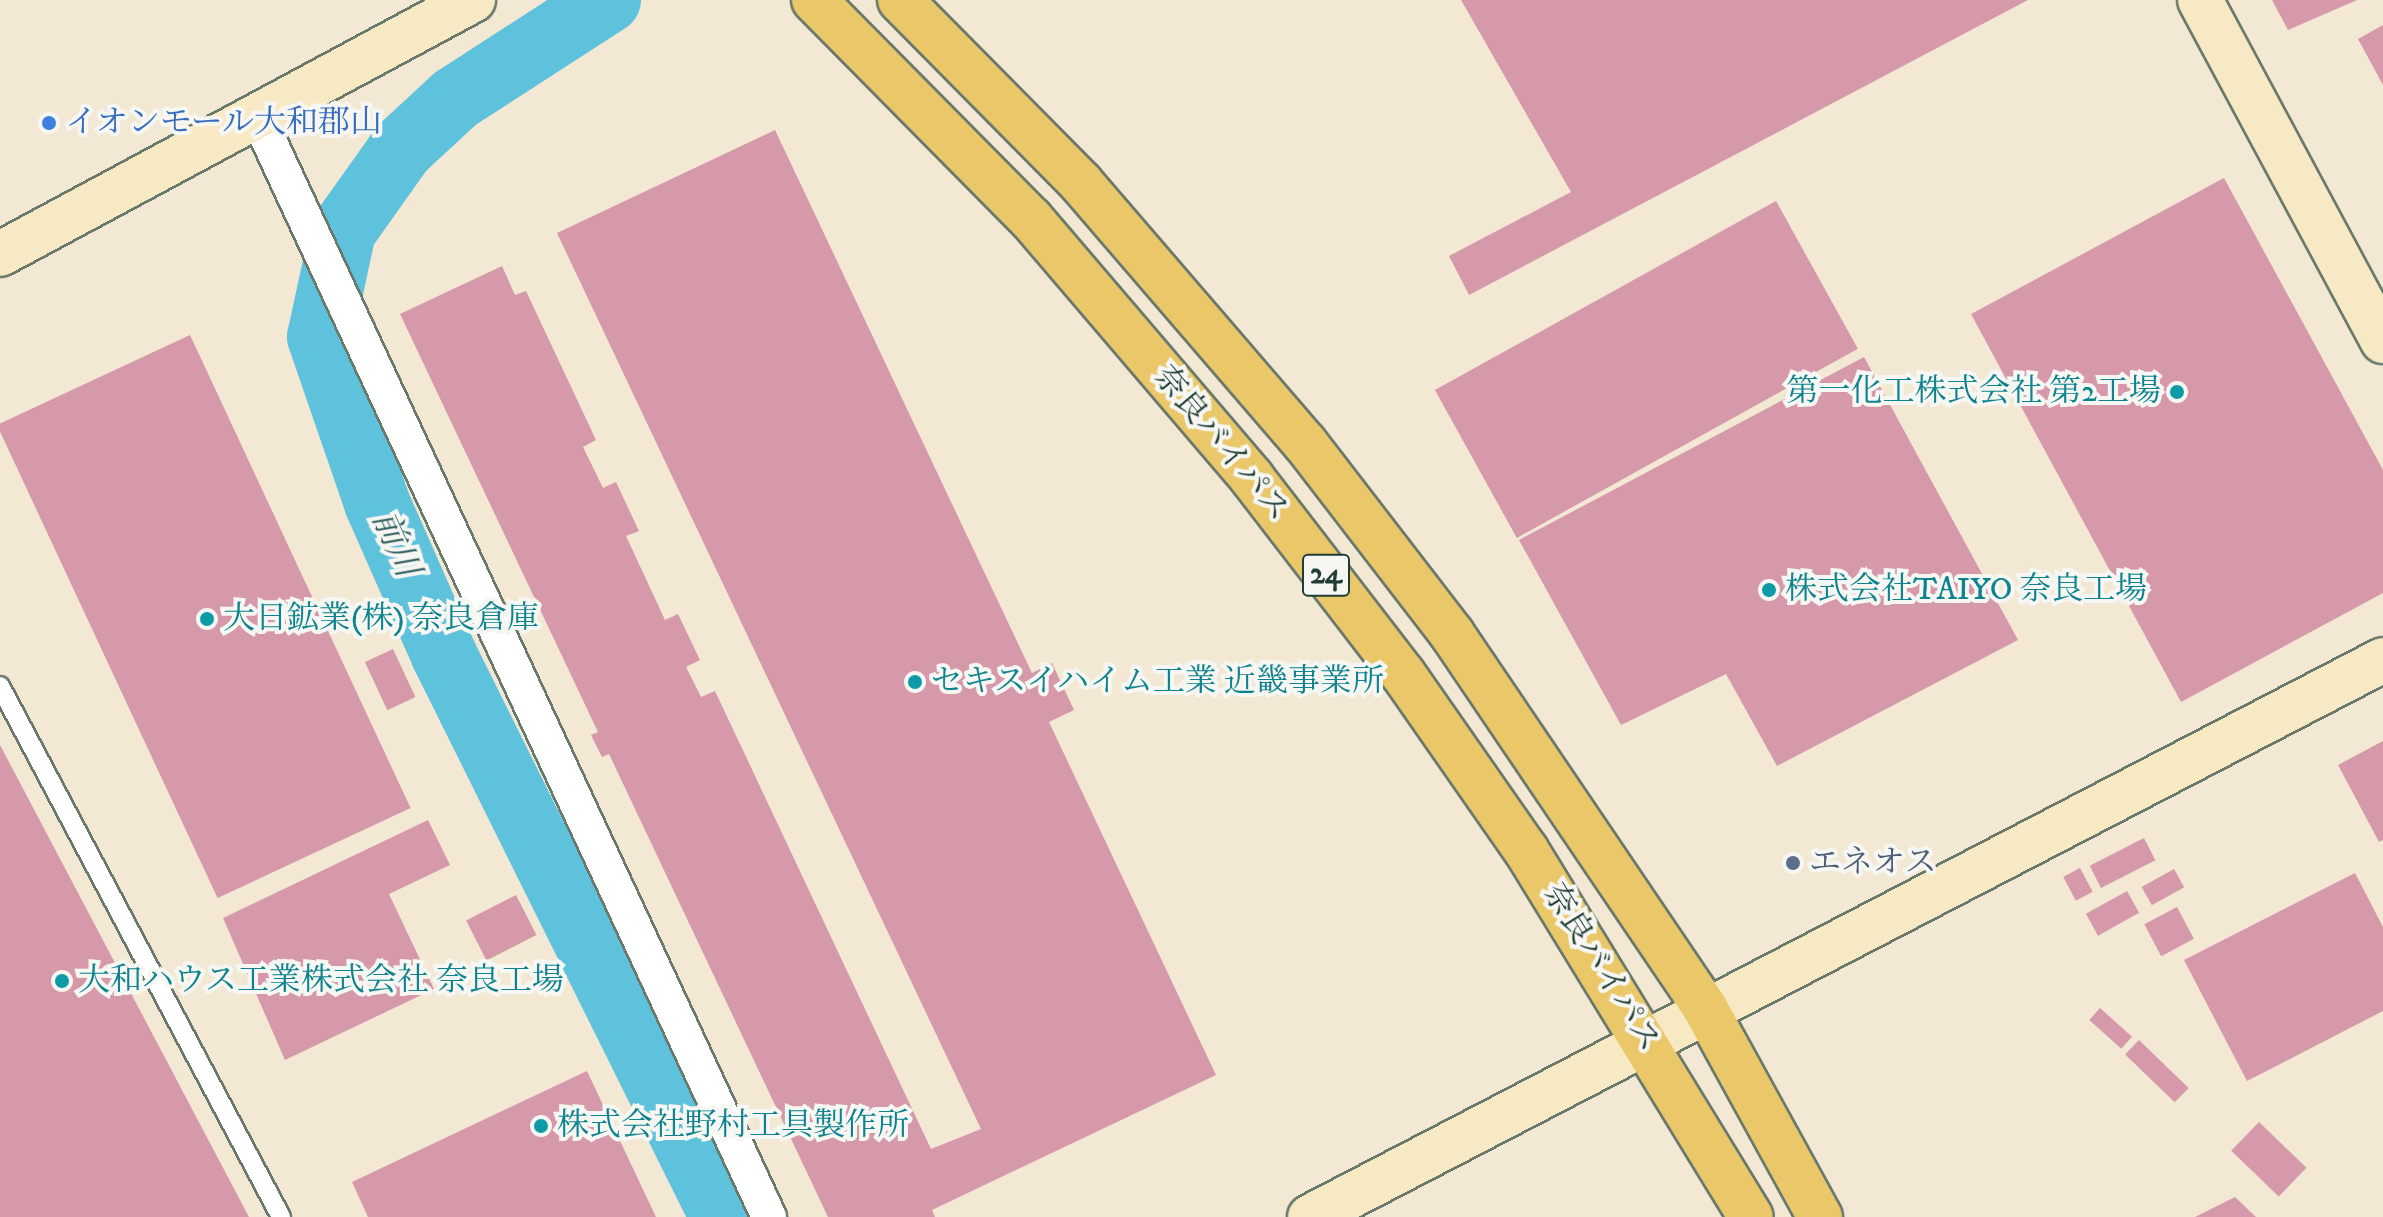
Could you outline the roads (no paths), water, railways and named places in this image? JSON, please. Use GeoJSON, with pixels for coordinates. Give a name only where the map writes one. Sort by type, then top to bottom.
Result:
{"type":"FeatureCollection","features":[{"type":"Feature","properties":{"kind":"highway","name":"奈良バイパス"},"geometry":{"type":"LineString","coordinates":[[814,0],[1031,219],[1252,478],[1403,674],[1647,1039],[1751,1217]]}},
{"type":"Feature","properties":{"kind":"highway","name":"奈良バイパス"},"geometry":{"type":"LineString","coordinates":[[900,0],[1081,183],[1305,443],[1578,811],[1705,1008],[1820,1217]]}},
{"type":"Feature","properties":{"kind":"street"},"geometry":{"type":"LineString","coordinates":[[0,254],[473,0]]}},
{"type":"Feature","properties":{"kind":"street"},"geometry":{"type":"LineString","coordinates":[[2200,0],[2383,341]]}},
{"type":"Feature","properties":{"kind":"street"},"geometry":{"type":"LineString","coordinates":[[257,115],[769,1217]]}},
{"type":"Feature","properties":{"kind":"street"},"geometry":{"type":"LineString","coordinates":[[1310,1217],[1705,1008],[2383,660]]}},
{"type":"Feature","properties":{"kind":"lane"},"geometry":{"type":"LineString","coordinates":[[0,686],[281,1217]]}},
{"type":"Feature","properties":{"kind":"waterway","name":"前川"},"geometry":{"type":"LineString","coordinates":[[608,0],[455,99],[402,148],[343,231],[320,337],[377,503],[444,655],[723,1217]]}},
{"type":"Feature","properties":{"kind":"place","name":"イオンモール大和郡山"},"geometry":{"type":"Point","coordinates":[49,123]}},
{"type":"Feature","properties":{"kind":"place","name":"第一化工株式会社 第2工場"},"geometry":{"type":"Point","coordinates":[2177,392]}},
{"type":"Feature","properties":{"kind":"place","name":"株式会社TAIYO 奈良工場"},"geometry":{"type":"Point","coordinates":[1769,590]}},
{"type":"Feature","properties":{"kind":"place","name":"大日鉱業(株) 奈良倉庫"},"geometry":{"type":"Point","coordinates":[207,619]}},
{"type":"Feature","properties":{"kind":"place","name":"セキスイハイム工業 近畿事業所"},"geometry":{"type":"Point","coordinates":[915,682]}},
{"type":"Feature","properties":{"kind":"place","name":"エネオス"},"geometry":{"type":"Point","coordinates":[1793,863]}},
{"type":"Feature","properties":{"kind":"place","name":"大和ハウス工業株式会社 奈良工場"},"geometry":{"type":"Point","coordinates":[62,981]}},
{"type":"Feature","properties":{"kind":"place","name":"株式会社野村工具製作所"},"geometry":{"type":"Point","coordinates":[541,1126]}}]}
